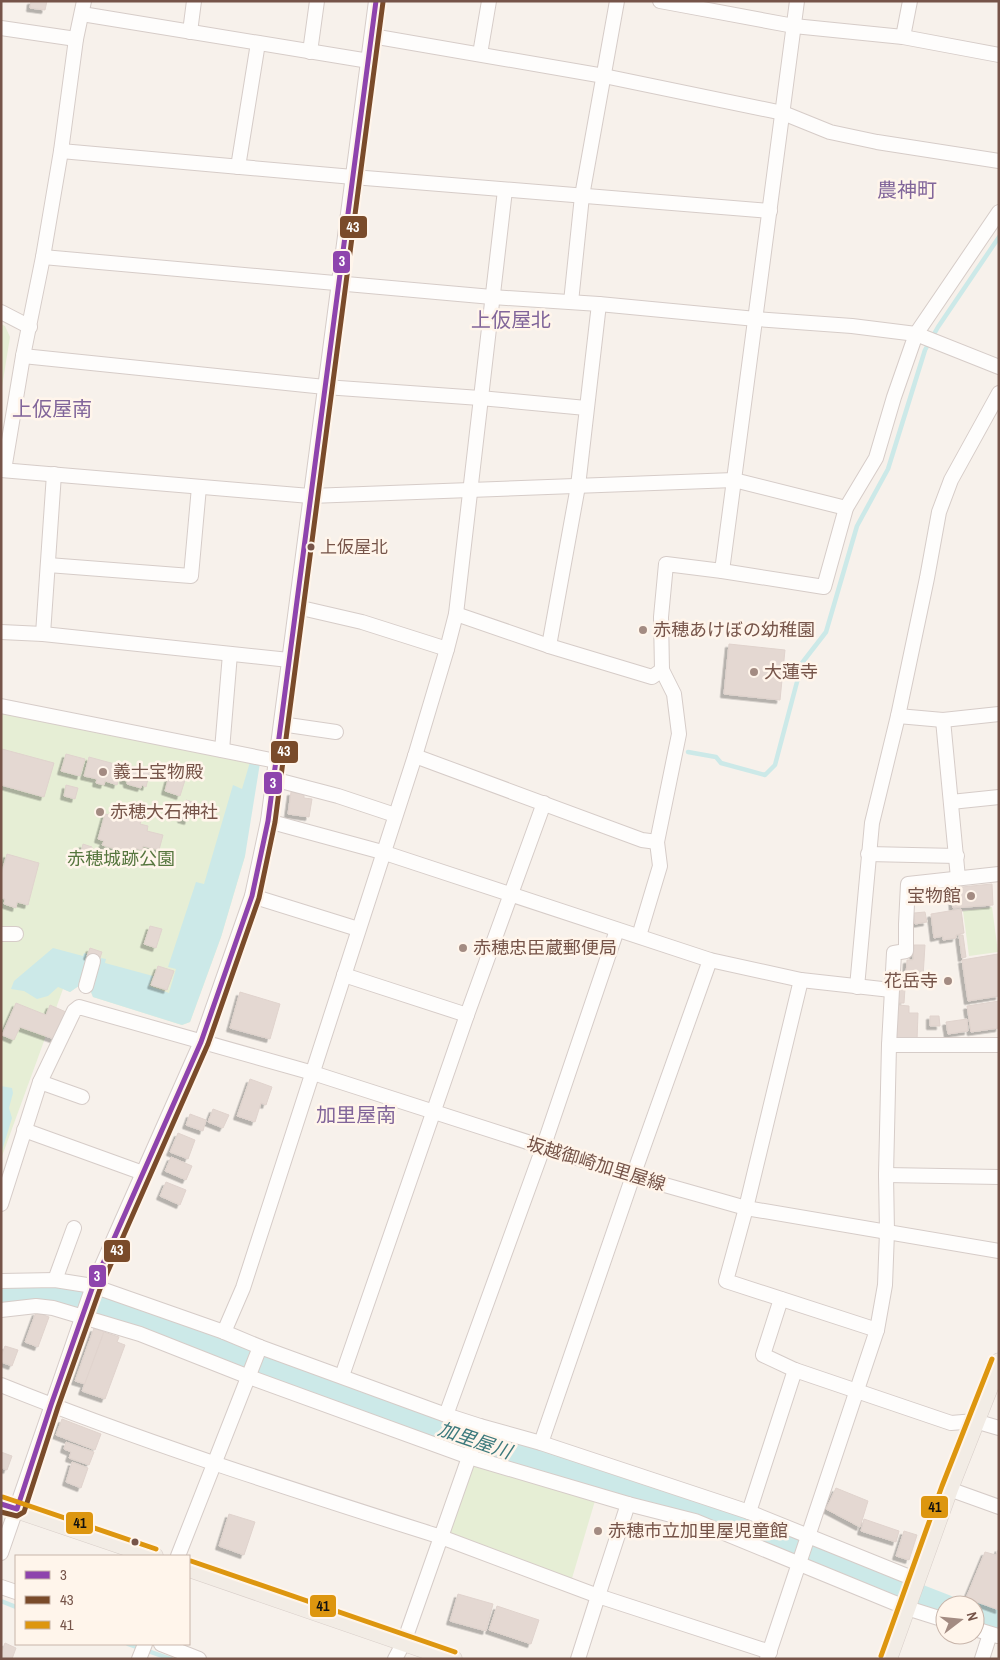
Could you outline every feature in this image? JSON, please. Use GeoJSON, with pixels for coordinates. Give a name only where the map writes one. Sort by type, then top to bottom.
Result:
{"type":"FeatureCollection","features":[{"type":"Feature","properties":{"kind":"main road"},"geometry":{"type":"LineString","coordinates":[[888,1659],[949,1489],[999,1362]]}},
{"type":"Feature","properties":{"kind":"main road"},"geometry":{"type":"LineString","coordinates":[[9,1506],[151,1555]]}},
{"type":"Feature","properties":{"kind":"main road"},"geometry":{"type":"LineString","coordinates":[[190,1568],[453,1659]]}},
{"type":"Feature","properties":{"kind":"street"},"geometry":{"type":"LineString","coordinates":[[190,32],[194,1]]}},
{"type":"Feature","properties":{"kind":"street"},"geometry":{"type":"LineString","coordinates":[[310,52],[317,1]]}},
{"type":"Feature","properties":{"kind":"street"},"geometry":{"type":"LineString","coordinates":[[1,1553],[9,1506],[51,1405],[92,1288],[201,1042],[252,896],[268,821],[376,1]]}},
{"type":"Feature","properties":{"kind":"street"},"geometry":{"type":"LineString","coordinates":[[480,54],[489,1]]}},
{"type":"Feature","properties":{"kind":"street"},"geometry":{"type":"LineString","coordinates":[[571,302],[582,196],[617,1]]}},
{"type":"Feature","properties":{"kind":"street"},"geometry":{"type":"LineString","coordinates":[[660,1],[794,26],[903,37],[999,55]]}},
{"type":"Feature","properties":{"kind":"street"},"geometry":{"type":"LineString","coordinates":[[722,571],[797,1]]}},
{"type":"Feature","properties":{"kind":"street"},"geometry":{"type":"LineString","coordinates":[[903,37],[910,1]]}},
{"type":"Feature","properties":{"kind":"street"},"geometry":{"type":"LineString","coordinates":[[369,61],[190,32],[83,7],[76,39],[61,151],[43,257],[2,470],[310,496],[734,480],[846,508]]}},
{"type":"Feature","properties":{"kind":"street"},"geometry":{"type":"LineString","coordinates":[[1,28],[76,39]]}},
{"type":"Feature","properties":{"kind":"street"},"geometry":{"type":"LineString","coordinates":[[372,36],[604,76],[783,113],[830,132],[877,142],[999,162]]}},
{"type":"Feature","properties":{"kind":"street"},"geometry":{"type":"LineString","coordinates":[[238,167],[258,43]]}},
{"type":"Feature","properties":{"kind":"street"},"geometry":{"type":"LineString","coordinates":[[61,151],[770,211]]}},
{"type":"Feature","properties":{"kind":"street"},"geometry":{"type":"LineString","coordinates":[[224,1332],[243,1288],[313,1073],[382,852],[415,756],[456,614],[505,190]]}},
{"type":"Feature","properties":{"kind":"street"},"geometry":{"type":"LineString","coordinates":[[639,936],[660,866],[657,842],[679,734],[674,694],[662,670],[661,617],[666,564],[824,587],[846,508],[876,458],[916,334],[999,212]]}},
{"type":"Feature","properties":{"kind":"street"},"geometry":{"type":"LineString","coordinates":[[43,257],[492,297],[599,304],[852,326],[916,334],[999,367]]}},
{"type":"Feature","properties":{"kind":"street"},"geometry":{"type":"LineString","coordinates":[[549,646],[578,486],[599,304]]}},
{"type":"Feature","properties":{"kind":"street"},"geometry":{"type":"LineString","coordinates":[[1,312],[30,327]]}},
{"type":"Feature","properties":{"kind":"street"},"geometry":{"type":"LineString","coordinates":[[23,356],[324,387],[586,408]]}},
{"type":"Feature","properties":{"kind":"street"},"geometry":{"type":"LineString","coordinates":[[857,987],[872,823],[898,716],[939,512],[951,480],[999,393]]}},
{"type":"Feature","properties":{"kind":"street"},"geometry":{"type":"LineString","coordinates":[[43,634],[54,474]]}},
{"type":"Feature","properties":{"kind":"street"},"geometry":{"type":"LineString","coordinates":[[48,565],[191,576],[199,487]]}},
{"type":"Feature","properties":{"kind":"street"},"geometry":{"type":"LineString","coordinates":[[297,607],[362,622],[447,648]]}},
{"type":"Feature","properties":{"kind":"street"},"geometry":{"type":"LineString","coordinates":[[456,614],[549,646],[652,677],[662,670]]}},
{"type":"Feature","properties":{"kind":"street"},"geometry":{"type":"LineString","coordinates":[[1,632],[43,634],[289,660]]}},
{"type":"Feature","properties":{"kind":"street"},"geometry":{"type":"LineString","coordinates":[[222,750],[230,654]]}},
{"type":"Feature","properties":{"kind":"street"},"geometry":{"type":"LineString","coordinates":[[1,706],[276,761]]}},
{"type":"Feature","properties":{"kind":"street"},"geometry":{"type":"LineString","coordinates":[[898,716],[943,720],[999,714]]}},
{"type":"Feature","properties":{"kind":"street"},"geometry":{"type":"LineString","coordinates":[[943,720],[958,878]]}},
{"type":"Feature","properties":{"kind":"street"},"geometry":{"type":"LineString","coordinates":[[281,724],[336,732]]}},
{"type":"Feature","properties":{"kind":"street"},"geometry":{"type":"LineString","coordinates":[[415,756],[642,840],[657,842]]}},
{"type":"Feature","properties":{"kind":"street"},"geometry":{"type":"LineString","coordinates":[[273,779],[338,796],[395,815]]}},
{"type":"Feature","properties":{"kind":"street"},"geometry":{"type":"LineString","coordinates":[[951,802],[999,798]]}},
{"type":"Feature","properties":{"kind":"street"},"geometry":{"type":"LineString","coordinates":[[342,1376],[544,803]]}},
{"type":"Feature","properties":{"kind":"street"},"geometry":{"type":"LineString","coordinates":[[268,821],[382,852],[710,960],[801,980],[891,990]]}},
{"type":"Feature","properties":{"kind":"street"},"geometry":{"type":"LineString","coordinates":[[868,854],[957,856]]}},
{"type":"Feature","properties":{"kind":"street"},"geometry":{"type":"LineString","coordinates":[[1,1385],[215,1464],[441,1538],[598,1596],[769,1655],[877,1330],[885,1285],[891,990],[894,953],[906,951],[908,884],[999,874]]}},
{"type":"Feature","properties":{"kind":"street"},"geometry":{"type":"LineString","coordinates":[[252,896],[358,929]]}},
{"type":"Feature","properties":{"kind":"street"},"geometry":{"type":"LineString","coordinates":[[446,1415],[543,1148],[617,930]]}},
{"type":"Feature","properties":{"kind":"street"},"geometry":{"type":"LineString","coordinates":[[1,934],[16,934]]}},
{"type":"Feature","properties":{"kind":"street"},"geometry":{"type":"LineString","coordinates":[[541,1443],[632,1176],[710,960]]}},
{"type":"Feature","properties":{"kind":"street"},"geometry":{"type":"LineString","coordinates":[[86,986],[93,961]]}},
{"type":"Feature","properties":{"kind":"street"},"geometry":{"type":"LineString","coordinates":[[344,975],[468,1015]]}},
{"type":"Feature","properties":{"kind":"street"},"geometry":{"type":"LineString","coordinates":[[801,980],[746,1208],[726,1281],[877,1330]]}},
{"type":"Feature","properties":{"kind":"street","name":"坂越御崎加里屋線"},"geometry":{"type":"LineString","coordinates":[[40,1082],[74,1011],[79,1006],[313,1073],[632,1176],[746,1208],[999,1251]]}},
{"type":"Feature","properties":{"kind":"street"},"geometry":{"type":"LineString","coordinates":[[889,1045],[999,1045]]}},
{"type":"Feature","properties":{"kind":"street"},"geometry":{"type":"LineString","coordinates":[[1,1204],[40,1082],[82,1097]]}},
{"type":"Feature","properties":{"kind":"street"},"geometry":{"type":"LineString","coordinates":[[24,1130],[144,1173]]}},
{"type":"Feature","properties":{"kind":"street"},"geometry":{"type":"LineString","coordinates":[[886,1175],[999,1177]]}},
{"type":"Feature","properties":{"kind":"street"},"geometry":{"type":"LineString","coordinates":[[55,1280],[74,1228]]}},
{"type":"Feature","properties":{"kind":"street"},"geometry":{"type":"LineString","coordinates":[[1,1281],[55,1280],[92,1288],[224,1332],[446,1415],[541,1443],[749,1512],[917,1580]]}},
{"type":"Feature","properties":{"kind":"street"},"geometry":{"type":"LineString","coordinates":[[781,1299],[763,1355],[795,1370],[951,1423],[975,1421],[999,1428]]}},
{"type":"Feature","properties":{"kind":"street"},"geometry":{"type":"LineString","coordinates":[[1,1310],[36,1306],[83,1315],[140,1334],[249,1377],[469,1457],[628,1504],[695,1521],[907,1608],[935,1617]]}},
{"type":"Feature","properties":{"kind":"street"},"geometry":{"type":"LineString","coordinates":[[178,1555],[260,1347]]}},
{"type":"Feature","properties":{"kind":"street"},"geometry":{"type":"LineString","coordinates":[[749,1512],[795,1370]]}},
{"type":"Feature","properties":{"kind":"street"},"geometry":{"type":"LineString","coordinates":[[395,1659],[404,1642],[480,1426]]}},
{"type":"Feature","properties":{"kind":"street"},"geometry":{"type":"LineString","coordinates":[[949,1489],[999,1507]]}},
{"type":"Feature","properties":{"kind":"street"},"geometry":{"type":"LineString","coordinates":[[578,1659],[628,1504]]}},
{"type":"Feature","properties":{"kind":"street"},"geometry":{"type":"LineString","coordinates":[[1,1587],[15,1592]]}},
{"type":"Feature","properties":{"kind":"street"},"geometry":{"type":"LineString","coordinates":[[982,1659],[994,1635]]}},
{"type":"Feature","properties":{"kind":"street"},"geometry":{"type":"LineString","coordinates":[[140,1659],[145,1645]]}},
{"type":"Feature","properties":{"kind":"street"},"geometry":{"type":"LineString","coordinates":[[164,1645],[199,1659]]}},
{"type":"Feature","properties":{"kind":"green space"},"geometry":{"type":"Polygon","coordinates":[[[1,324],[5,326],[10,337],[1,393],[1,324]]]}},
{"type":"Feature","properties":{"kind":"green space","name":"赤穂城跡公園"},"geometry":{"type":"Polygon","coordinates":[[[1,713],[250,762],[245,856],[221,937],[190,1022],[182,1025],[93,997],[92,987],[83,983],[70,992],[63,989],[1,1159],[1,713]]]}},
{"type":"Feature","properties":{"kind":"green space"},"geometry":{"type":"Polygon","coordinates":[[[992,907],[998,952],[969,956],[963,911],[992,907]]]}},
{"type":"Feature","properties":{"kind":"green space"},"geometry":{"type":"Polygon","coordinates":[[[469,1457],[597,1494],[570,1585],[441,1537],[469,1457]]]}},
{"type":"Feature","properties":{"kind":"water"},"geometry":{"type":"Polygon","coordinates":[[[250,762],[260,763],[245,856],[221,937],[190,1022],[182,1025],[93,997],[92,987],[83,983],[70,992],[58,987],[48,996],[37,999],[24,991],[11,989],[14,981],[53,948],[83,956],[84,953],[87,954],[86,961],[99,965],[101,958],[106,959],[105,963],[153,976],[149,986],[169,993],[176,969],[168,967],[196,882],[204,884],[233,785],[242,789],[250,762]]]}},
{"type":"Feature","properties":{"kind":"water"},"geometry":{"type":"Polygon","coordinates":[[[1,1086],[12,1088],[13,1093],[9,1108],[12,1118],[1,1154],[1,1086]]]}},
{"type":"Feature","properties":{"kind":"building"},"geometry":{"type":"Polygon","coordinates":[[[31,1],[47,1],[45,10],[30,8],[31,1]]]}},
{"type":"Feature","properties":{"kind":"building","name":"大蓮寺"},"geometry":{"type":"Polygon","coordinates":[[[729,644],[785,650],[780,700],[724,694],[729,644]]]}},
{"type":"Feature","properties":{"kind":"building"},"geometry":{"type":"Polygon","coordinates":[[[2,749],[54,763],[44,797],[1,785],[2,749]]]}},
{"type":"Feature","properties":{"kind":"building"},"geometry":{"type":"Polygon","coordinates":[[[66,754],[85,759],[80,776],[61,771],[66,754]]]}},
{"type":"Feature","properties":{"kind":"building"},"geometry":{"type":"Polygon","coordinates":[[[89,757],[122,766],[117,785],[105,781],[104,785],[96,783],[97,779],[84,776],[89,757]]]}},
{"type":"Feature","properties":{"kind":"building"},"geometry":{"type":"Polygon","coordinates":[[[127,765],[150,771],[146,787],[142,785],[141,788],[127,784],[127,781],[123,780],[127,765]]]}},
{"type":"Feature","properties":{"kind":"building"},"geometry":{"type":"Polygon","coordinates":[[[169,776],[185,780],[180,796],[165,791],[169,776]]]}},
{"type":"Feature","properties":{"kind":"building"},"geometry":{"type":"Polygon","coordinates":[[[66,785],[78,788],[75,799],[64,796],[66,785]]]}},
{"type":"Feature","properties":{"kind":"building"},"geometry":{"type":"Polygon","coordinates":[[[291,792],[304,794],[304,798],[312,799],[309,817],[288,814],[291,792]]]}},
{"type":"Feature","properties":{"kind":"building"},"geometry":{"type":"Polygon","coordinates":[[[186,800],[193,802],[188,821],[181,819],[186,800]]]}},
{"type":"Feature","properties":{"kind":"building"},"geometry":{"type":"Polygon","coordinates":[[[112,811],[131,816],[132,813],[143,816],[140,824],[148,826],[147,831],[163,835],[159,850],[143,846],[142,850],[134,848],[132,857],[121,854],[122,851],[102,845],[104,841],[98,839],[105,814],[111,815],[112,811]]]}},
{"type":"Feature","properties":{"kind":"building"},"geometry":{"type":"Polygon","coordinates":[[[83,844],[92,847],[90,855],[81,852],[83,844]]]}},
{"type":"Feature","properties":{"kind":"building"},"geometry":{"type":"Polygon","coordinates":[[[7,854],[39,863],[28,905],[17,902],[16,908],[4,904],[5,899],[1,898],[1,875],[7,854]]]}},
{"type":"Feature","properties":{"kind":"building"},"geometry":{"type":"Polygon","coordinates":[[[992,884],[993,905],[953,908],[951,888],[992,884]]]}},
{"type":"Feature","properties":{"kind":"building"},"geometry":{"type":"Polygon","coordinates":[[[961,909],[964,933],[956,935],[956,938],[943,940],[943,936],[934,938],[931,914],[961,909]]]}},
{"type":"Feature","properties":{"kind":"building"},"geometry":{"type":"Polygon","coordinates":[[[925,912],[927,922],[915,924],[914,913],[925,912]]]}},
{"type":"Feature","properties":{"kind":"building"},"geometry":{"type":"Polygon","coordinates":[[[150,926],[162,929],[156,948],[144,944],[150,926]]]}},
{"type":"Feature","properties":{"kind":"building"},"geometry":{"type":"Polygon","coordinates":[[[959,935],[963,935],[966,957],[962,958],[959,935]]]}},
{"type":"Feature","properties":{"kind":"building"},"geometry":{"type":"Polygon","coordinates":[[[914,945],[925,945],[923,977],[906,976],[907,960],[913,960],[914,945]]]}},
{"type":"Feature","properties":{"kind":"building"},"geometry":{"type":"Polygon","coordinates":[[[90,948],[102,952],[99,961],[87,956],[90,948]]]}},
{"type":"Feature","properties":{"kind":"building"},"geometry":{"type":"Polygon","coordinates":[[[998,954],[999,996],[968,1001],[962,960],[998,954]]]}},
{"type":"Feature","properties":{"kind":"building"},"geometry":{"type":"Polygon","coordinates":[[[158,966],[174,971],[167,990],[151,985],[158,966]]]}},
{"type":"Feature","properties":{"kind":"building"},"geometry":{"type":"Polygon","coordinates":[[[900,977],[908,977],[908,987],[899,986],[900,977]]]}},
{"type":"Feature","properties":{"kind":"building"},"geometry":{"type":"Polygon","coordinates":[[[898,989],[905,989],[904,1003],[898,1003],[898,989]]]}},
{"type":"Feature","properties":{"kind":"building"},"geometry":{"type":"Polygon","coordinates":[[[240,992],[280,1004],[270,1039],[230,1028],[240,992]]]}},
{"type":"Feature","properties":{"kind":"building"},"geometry":{"type":"Polygon","coordinates":[[[999,1001],[999,1028],[971,1032],[967,1006],[999,1001]]]}},
{"type":"Feature","properties":{"kind":"building"},"geometry":{"type":"Polygon","coordinates":[[[16,1003],[46,1015],[50,1005],[66,1012],[54,1039],[20,1027],[14,1040],[2,1035],[16,1003]]]}},
{"type":"Feature","properties":{"kind":"building"},"geometry":{"type":"Polygon","coordinates":[[[898,1005],[909,1006],[909,1013],[918,1013],[917,1041],[896,1040],[898,1005]]]}},
{"type":"Feature","properties":{"kind":"building"},"geometry":{"type":"Polygon","coordinates":[[[930,1016],[939,1016],[940,1026],[930,1026],[930,1016]]]}},
{"type":"Feature","properties":{"kind":"building"},"geometry":{"type":"Polygon","coordinates":[[[967,1019],[968,1031],[948,1034],[946,1022],[967,1019]]]}},
{"type":"Feature","properties":{"kind":"building"},"geometry":{"type":"Polygon","coordinates":[[[250,1079],[272,1087],[266,1105],[261,1103],[255,1122],[237,1116],[250,1079]]]}},
{"type":"Feature","properties":{"kind":"building"},"geometry":{"type":"Polygon","coordinates":[[[213,1109],[229,1115],[223,1128],[208,1122],[213,1109]]]}},
{"type":"Feature","properties":{"kind":"building"},"geometry":{"type":"Polygon","coordinates":[[[190,1114],[206,1120],[203,1131],[186,1125],[190,1114]]]}},
{"type":"Feature","properties":{"kind":"building"},"geometry":{"type":"Polygon","coordinates":[[[178,1133],[195,1140],[188,1159],[170,1152],[178,1133]]]}},
{"type":"Feature","properties":{"kind":"building"},"geometry":{"type":"Polygon","coordinates":[[[171,1157],[192,1166],[186,1180],[165,1171],[171,1157]]]}},
{"type":"Feature","properties":{"kind":"building"},"geometry":{"type":"Polygon","coordinates":[[[166,1182],[186,1190],[180,1205],[160,1196],[166,1182]]]}},
{"type":"Feature","properties":{"kind":"building"},"geometry":{"type":"Polygon","coordinates":[[[36,1312],[49,1317],[38,1347],[25,1342],[36,1312]]]}},
{"type":"Feature","properties":{"kind":"building"},"geometry":{"type":"Polygon","coordinates":[[[94,1328],[104,1332],[85,1384],[75,1381],[94,1328]]]}},
{"type":"Feature","properties":{"kind":"building"},"geometry":{"type":"Polygon","coordinates":[[[104,1332],[119,1337],[117,1342],[125,1345],[105,1399],[82,1391],[104,1332]]]}},
{"type":"Feature","properties":{"kind":"building"},"geometry":{"type":"Polygon","coordinates":[[[5,1346],[18,1350],[12,1366],[1,1362],[5,1346]]]}},
{"type":"Feature","properties":{"kind":"building"},"geometry":{"type":"Polygon","coordinates":[[[62,1419],[101,1434],[95,1450],[56,1435],[62,1419]]]}},
{"type":"Feature","properties":{"kind":"building"},"geometry":{"type":"Polygon","coordinates":[[[66,1442],[94,1452],[89,1465],[69,1458],[71,1452],[64,1449],[66,1442]]]}},
{"type":"Feature","properties":{"kind":"building"},"geometry":{"type":"Polygon","coordinates":[[[1,1452],[12,1456],[7,1470],[1,1468],[1,1452]]]}},
{"type":"Feature","properties":{"kind":"building"},"geometry":{"type":"Polygon","coordinates":[[[72,1462],[88,1468],[81,1488],[66,1482],[72,1462]]]}},
{"type":"Feature","properties":{"kind":"building"},"geometry":{"type":"Polygon","coordinates":[[[836,1488],[868,1501],[860,1527],[826,1509],[836,1488]]]}},
{"type":"Feature","properties":{"kind":"building"},"geometry":{"type":"Polygon","coordinates":[[[229,1514],[255,1522],[244,1555],[219,1546],[229,1514]]]}},
{"type":"Feature","properties":{"kind":"building"},"geometry":{"type":"Polygon","coordinates":[[[864,1519],[899,1531],[896,1542],[861,1531],[864,1519]]]}},
{"type":"Feature","properties":{"kind":"building"},"geometry":{"type":"Polygon","coordinates":[[[904,1531],[917,1535],[909,1560],[896,1556],[904,1531]]]}},
{"type":"Feature","properties":{"kind":"building"},"geometry":{"type":"Polygon","coordinates":[[[999,1548],[999,1610],[985,1605],[985,1595],[967,1595],[985,1552],[996,1555],[999,1548]]]}},
{"type":"Feature","properties":{"kind":"building"},"geometry":{"type":"Polygon","coordinates":[[[458,1594],[493,1604],[486,1631],[450,1621],[458,1594]]]}},
{"type":"Feature","properties":{"kind":"building"},"geometry":{"type":"Polygon","coordinates":[[[497,1606],[539,1620],[531,1644],[489,1630],[497,1606]]]}},
{"type":"Feature","properties":{"kind":"building"},"geometry":{"type":"Polygon","coordinates":[[[5,1643],[16,1648],[12,1659],[1,1659],[5,1643]]]}},
{"type":"Feature","properties":{"kind":"waterway"},"geometry":{"type":"LineString","coordinates":[[688,752],[716,757],[721,763],[765,775],[775,765],[802,663],[826,632],[857,526],[888,469],[925,350],[938,327],[999,237]]}},
{"type":"Feature","properties":{"kind":"waterway","name":"加里屋川"},"geometry":{"type":"LineString","coordinates":[[1,1297],[50,1295],[108,1307],[496,1449],[678,1503],[935,1603]]}},
{"type":"Feature","properties":{"kind":"waterway"},"geometry":{"type":"LineString","coordinates":[[1,1601],[15,1607]]}},
{"type":"Feature","properties":{"kind":"waterway","name":"加里屋川"},"geometry":{"type":"LineString","coordinates":[[985,1618],[999,1621]]}},
{"type":"Feature","properties":{"kind":"waterway"},"geometry":{"type":"LineString","coordinates":[[131,1645],[171,1659]]}},
{"type":"Feature","properties":{"kind":"transit line","name":"3"},"geometry":{"type":"LineString","coordinates":[[1,1504],[17,1509],[93,1286],[201,1042],[252,896],[268,821],[376,1]]}},
{"type":"Feature","properties":{"kind":"transit line","name":"43"},"geometry":{"type":"LineString","coordinates":[[1,1512],[17,1516],[24,1512],[58,1407],[100,1289],[208,1044],[259,898],[275,822],[383,2]]}},
{"type":"Feature","properties":{"kind":"transit line","name":"41"},"geometry":{"type":"LineString","coordinates":[[881,1656],[942,1486],[992,1359]]}},
{"type":"Feature","properties":{"kind":"transit line","name":"41"},"geometry":{"type":"LineString","coordinates":[[3,1497],[156,1549]]}},
{"type":"Feature","properties":{"kind":"transit line","name":"41"},"geometry":{"type":"LineString","coordinates":[[191,1561],[455,1652]]}},
{"type":"Feature","properties":{"kind":"place","name":"上仮屋北"},"geometry":{"type":"Point","coordinates":[311,547]}},
{"type":"Feature","properties":{"kind":"place","name":"赤穂あけぼの幼稚園"},"geometry":{"type":"Point","coordinates":[643,630]}},
{"type":"Feature","properties":{"kind":"place","name":"大蓮寺"},"geometry":{"type":"Point","coordinates":[754,672]}},
{"type":"Feature","properties":{"kind":"place","name":"義士宝物殿"},"geometry":{"type":"Point","coordinates":[103,772]}},
{"type":"Feature","properties":{"kind":"place","name":"赤穂大石神社"},"geometry":{"type":"Point","coordinates":[100,812]}},
{"type":"Feature","properties":{"kind":"place","name":"宝物館"},"geometry":{"type":"Point","coordinates":[971,896]}},
{"type":"Feature","properties":{"kind":"place","name":"赤穂忠臣蔵郵便局"},"geometry":{"type":"Point","coordinates":[463,948]}},
{"type":"Feature","properties":{"kind":"place","name":"花岳寺"},"geometry":{"type":"Point","coordinates":[948,981]}},
{"type":"Feature","properties":{"kind":"place","name":"赤穂市立加里屋児童館"},"geometry":{"type":"Point","coordinates":[598,1531]}},
{"type":"Feature","properties":{"kind":"district","name":"農神町"},"geometry":{"type":"Point","coordinates":[907,190]}},
{"type":"Feature","properties":{"kind":"district","name":"上仮屋北"},"geometry":{"type":"Point","coordinates":[511,320]}},
{"type":"Feature","properties":{"kind":"district","name":"上仮屋南"},"geometry":{"type":"Point","coordinates":[52,409]}},
{"type":"Feature","properties":{"kind":"district","name":"加里屋南"},"geometry":{"type":"Point","coordinates":[356,1115]}}]}
